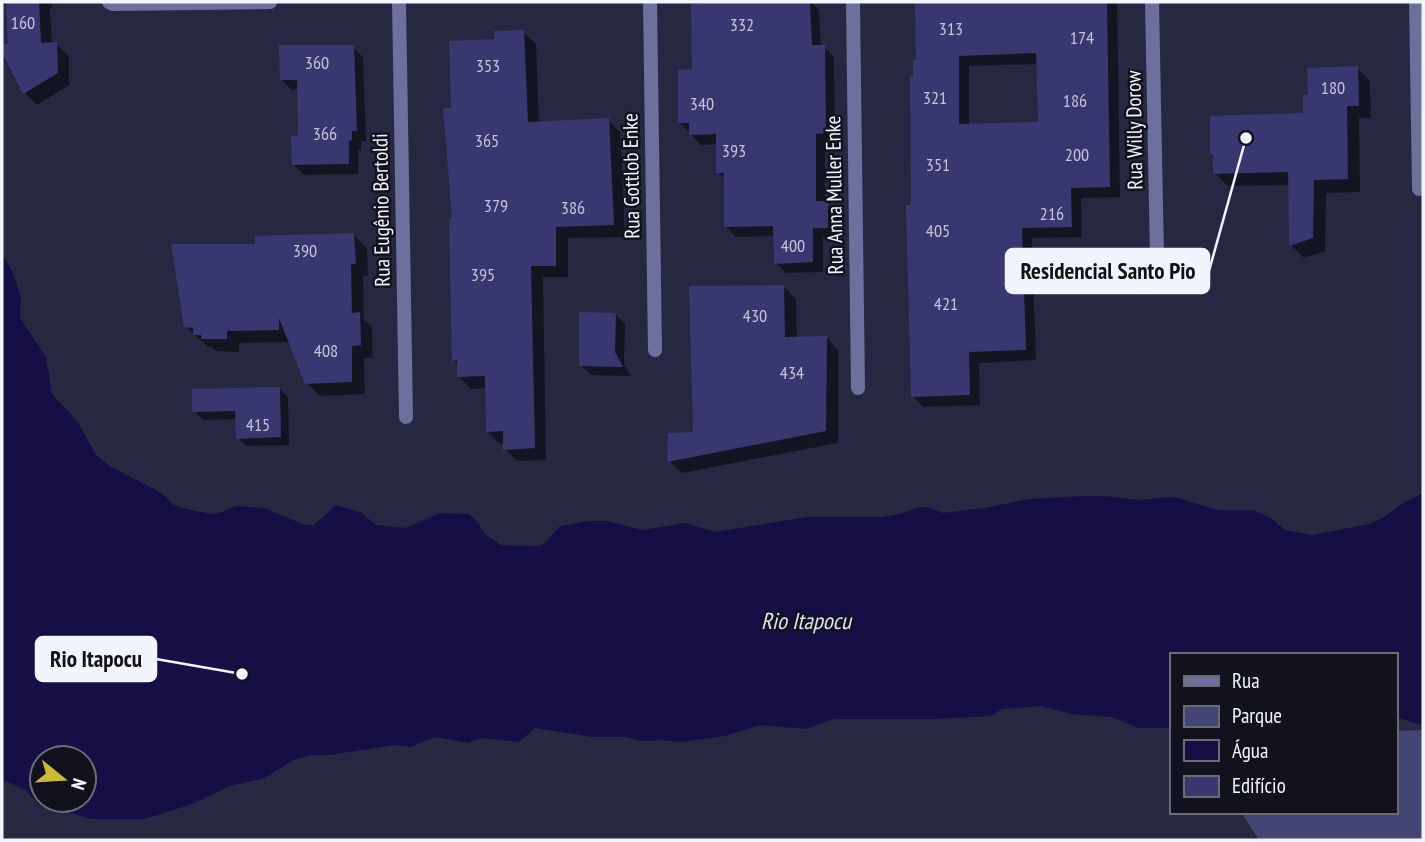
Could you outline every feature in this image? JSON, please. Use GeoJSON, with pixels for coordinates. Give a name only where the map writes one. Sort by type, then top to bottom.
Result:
{"type":"FeatureCollection","features":[{"type":"Feature","properties":{"kind":"street"},"geometry":{"type":"LineString","coordinates":[[108,2],[270,2]]}},
{"type":"Feature","properties":{"kind":"street","name":"Rua Eugênio Bertoldi"},"geometry":{"type":"LineString","coordinates":[[399,2],[405,417]]}},
{"type":"Feature","properties":{"kind":"street","name":"Rua Gottlob Enke"},"geometry":{"type":"LineString","coordinates":[[650,2],[655,350]]}},
{"type":"Feature","properties":{"kind":"street","name":"Rua Anna Muller Enke"},"geometry":{"type":"LineString","coordinates":[[853,2],[858,388]]}},
{"type":"Feature","properties":{"kind":"street","name":"Rua Willy Dorow"},"geometry":{"type":"LineString","coordinates":[[1152,2],[1157,257]]}},
{"type":"Feature","properties":{"kind":"street"},"geometry":{"type":"LineString","coordinates":[[1416,2],[1419,189]]}},
{"type":"Feature","properties":{"kind":"green space"},"geometry":{"type":"Polygon","coordinates":[[[1423,730],[1423,840],[1259,840],[1242,814],[1397,814],[1397,731],[1423,730]]]}},
{"type":"Feature","properties":{"kind":"water"},"geometry":{"type":"Polygon","coordinates":[[[2,254],[11,269],[21,297],[20,318],[46,357],[52,394],[78,422],[96,455],[111,467],[160,492],[174,505],[210,514],[236,506],[264,508],[305,525],[314,525],[336,505],[362,513],[376,525],[406,528],[440,513],[469,514],[486,535],[501,545],[540,546],[560,526],[588,521],[607,521],[642,530],[686,523],[715,532],[807,517],[882,517],[919,507],[928,507],[943,513],[1029,499],[1104,496],[1140,500],[1168,497],[1217,510],[1254,510],[1271,518],[1285,530],[1312,535],[1369,524],[1423,493],[1423,723],[1397,718],[1397,653],[1170,653],[1170,728],[1139,728],[1111,717],[1071,714],[1041,706],[1002,709],[991,716],[834,719],[806,729],[760,725],[725,736],[681,742],[592,737],[535,728],[519,742],[481,738],[468,743],[435,737],[411,747],[395,745],[329,755],[311,755],[293,760],[265,778],[230,786],[192,804],[145,819],[91,819],[75,814],[98,814],[98,744],[28,744],[28,793],[2,779],[2,254]]]}},
{"type":"Feature","properties":{"kind":"building"},"geometry":{"type":"Polygon","coordinates":[[[6,2],[39,2],[41,43],[57,42],[58,73],[23,94],[2,52],[2,44],[8,44],[6,2]]]}},
{"type":"Feature","properties":{"kind":"building"},"geometry":{"type":"Polygon","coordinates":[[[810,2],[812,45],[825,45],[826,133],[816,134],[816,201],[828,201],[828,228],[813,228],[813,262],[774,264],[773,226],[724,227],[724,173],[716,173],[716,134],[689,135],[689,123],[678,123],[678,70],[692,69],[691,4],[810,2]]]}},
{"type":"Feature","properties":{"kind":"building"},"geometry":{"type":"Polygon","coordinates":[[[915,2],[1107,2],[1110,187],[1071,188],[1072,227],[1022,228],[1026,350],[969,352],[970,395],[911,397],[906,205],[911,205],[910,76],[913,76],[913,60],[916,60],[915,2]],[[1036,53],[959,56],[959,124],[1038,122],[1036,53]]]}},
{"type":"Feature","properties":{"kind":"building"},"geometry":{"type":"Polygon","coordinates":[[[524,30],[528,122],[609,118],[614,225],[556,227],[556,266],[531,266],[535,448],[503,450],[503,431],[486,432],[485,376],[457,377],[457,360],[452,361],[449,220],[452,217],[443,108],[451,108],[449,41],[494,39],[494,31],[524,30]]]}},
{"type":"Feature","properties":{"kind":"building"},"geometry":{"type":"Polygon","coordinates":[[[279,45],[354,45],[357,131],[352,131],[352,140],[349,141],[349,164],[292,165],[291,136],[298,135],[297,80],[280,80],[279,45]]]}},
{"type":"Feature","properties":{"kind":"building"},"geometry":{"type":"Polygon","coordinates":[[[1358,66],[1359,106],[1347,106],[1348,179],[1314,180],[1313,238],[1289,246],[1288,172],[1213,174],[1210,116],[1303,113],[1303,95],[1308,95],[1307,68],[1358,66]]]}},
{"type":"Feature","properties":{"kind":"building"},"geometry":{"type":"Polygon","coordinates":[[[354,233],[356,264],[351,264],[352,313],[360,312],[361,345],[352,346],[352,382],[305,384],[279,318],[279,330],[227,331],[227,339],[201,339],[201,335],[193,335],[193,328],[184,327],[171,244],[255,244],[255,236],[354,233]]]}},
{"type":"Feature","properties":{"kind":"building"},"geometry":{"type":"Polygon","coordinates":[[[784,285],[785,337],[827,336],[826,431],[667,462],[668,433],[693,432],[689,286],[784,285]]]}},
{"type":"Feature","properties":{"kind":"building"},"geometry":{"type":"Polygon","coordinates":[[[579,312],[616,313],[615,352],[623,367],[579,366],[579,312]]]}},
{"type":"Feature","properties":{"kind":"building"},"geometry":{"type":"Polygon","coordinates":[[[280,387],[281,437],[236,439],[235,411],[192,412],[192,389],[280,387]]]}},
{"type":"Feature","properties":{"kind":"place","name":"Residencial Santo Pio"},"geometry":{"type":"Point","coordinates":[1246,138]}},
{"type":"Feature","properties":{"kind":"place","name":"Rio Itapocu"},"geometry":{"type":"Point","coordinates":[242,674]}}]}
